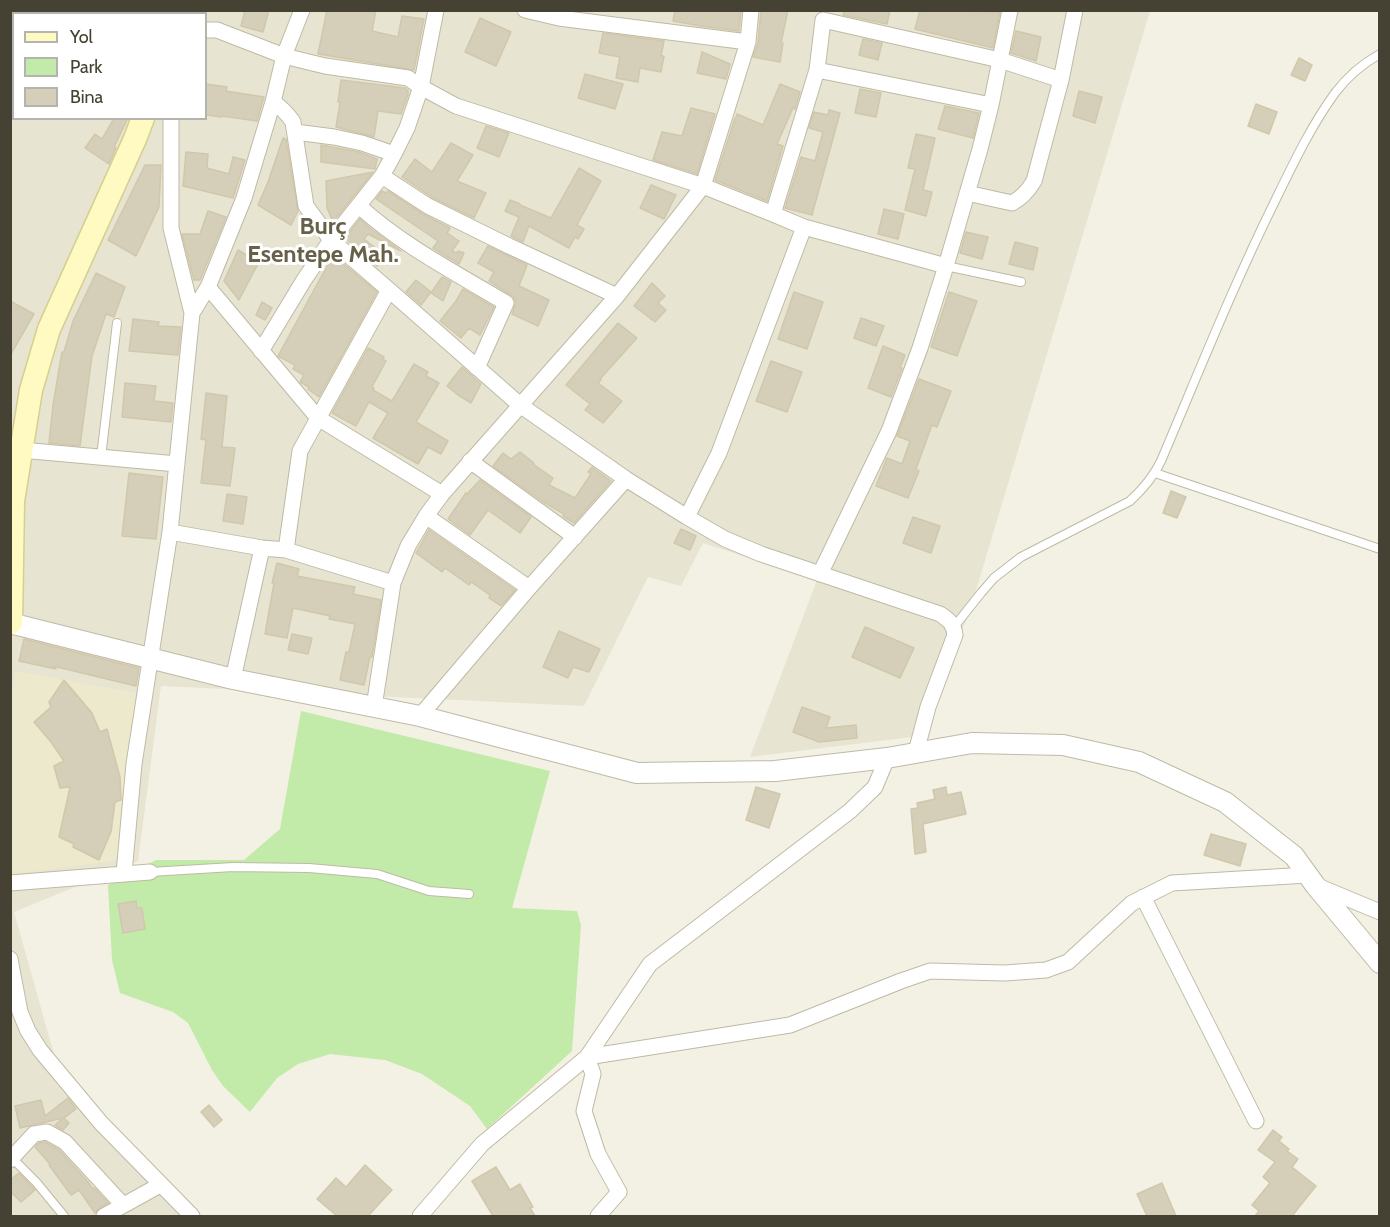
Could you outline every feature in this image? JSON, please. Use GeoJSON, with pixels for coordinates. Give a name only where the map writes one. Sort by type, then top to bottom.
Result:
{"type":"FeatureCollection","features":[{"type":"Feature","properties":{"kind":"main road"},"geometry":{"type":"LineString","coordinates":[[11,624],[12,487],[31,390],[49,329],[142,120]]}},
{"type":"Feature","properties":{"kind":"street"},"geometry":{"type":"LineString","coordinates":[[192,313],[208,287],[244,198],[273,102],[284,56],[302,10]]}},
{"type":"Feature","properties":{"kind":"street"},"geometry":{"type":"LineString","coordinates":[[525,10],[559,18],[748,42]]}},
{"type":"Feature","properties":{"kind":"street"},"geometry":{"type":"LineString","coordinates":[[374,707],[393,583],[408,546],[442,494],[617,296],[703,186],[748,42],[751,10]]}},
{"type":"Feature","properties":{"kind":"street"},"geometry":{"type":"LineString","coordinates":[[820,574],[889,431],[920,348],[980,149],[1010,10]]}},
{"type":"Feature","properties":{"kind":"street"},"geometry":{"type":"LineString","coordinates":[[967,194],[1011,203],[1025,194],[1034,181],[1061,80],[1075,10]]}},
{"type":"Feature","properties":{"kind":"street"},"geometry":{"type":"LineString","coordinates":[[261,351],[331,240],[382,176],[394,154],[407,128],[421,87],[431,12]]}},
{"type":"Feature","properties":{"kind":"street"},"geometry":{"type":"LineString","coordinates":[[773,214],[817,70],[823,20],[1000,60],[1061,80]]}},
{"type":"Feature","properties":{"kind":"street"},"geometry":{"type":"LineString","coordinates":[[207,30],[217,30],[284,56],[325,66],[408,78],[456,106],[703,186],[804,227],[946,266]]}},
{"type":"Feature","properties":{"kind":"street"},"geometry":{"type":"LineString","coordinates":[[817,70],[990,105]]}},
{"type":"Feature","properties":{"kind":"street"},"geometry":{"type":"LineString","coordinates":[[273,102],[288,113],[293,122],[306,206],[331,240],[520,405],[626,479],[725,538],[761,554],[940,614],[948,619],[954,627],[955,635],[928,707],[916,752]]}},
{"type":"Feature","properties":{"kind":"street"},"geometry":{"type":"LineString","coordinates":[[124,873],[134,764],[170,532],[192,313],[171,228],[171,120]]}},
{"type":"Feature","properties":{"kind":"street"},"geometry":{"type":"LineString","coordinates":[[295,132],[362,143],[394,154]]}},
{"type":"Feature","properties":{"kind":"street"},"geometry":{"type":"LineString","coordinates":[[382,176],[428,206],[617,296]]}},
{"type":"Feature","properties":{"kind":"street"},"geometry":{"type":"LineString","coordinates":[[359,206],[400,240],[506,303],[477,368]]}},
{"type":"Feature","properties":{"kind":"street"},"geometry":{"type":"LineString","coordinates":[[687,517],[719,453],[804,227]]}},
{"type":"Feature","properties":{"kind":"street"},"geometry":{"type":"LineString","coordinates":[[208,287],[318,418],[442,494]]}},
{"type":"Feature","properties":{"kind":"street"},"geometry":{"type":"LineString","coordinates":[[286,550],[300,450],[389,290]]}},
{"type":"Feature","properties":{"kind":"street"},"geometry":{"type":"LineString","coordinates":[[21,450],[177,464]]}},
{"type":"Feature","properties":{"kind":"street"},"geometry":{"type":"LineString","coordinates":[[470,461],[575,537]]}},
{"type":"Feature","properties":{"kind":"street"},"geometry":{"type":"LineString","coordinates":[[420,716],[626,479]]}},
{"type":"Feature","properties":{"kind":"street"},"geometry":{"type":"LineString","coordinates":[[426,516],[530,588]]}},
{"type":"Feature","properties":{"kind":"street"},"geometry":{"type":"LineString","coordinates":[[170,532],[286,550],[393,583]]}},
{"type":"Feature","properties":{"kind":"street"},"geometry":{"type":"LineString","coordinates":[[234,679],[262,548]]}},
{"type":"Feature","properties":{"kind":"street"},"geometry":{"type":"LineString","coordinates":[[11,624],[234,679],[420,716],[637,773],[775,771],[887,758],[972,743],[1063,745],[1139,762],[1225,802],[1294,856],[1380,963]]}},
{"type":"Feature","properties":{"kind":"street"},"geometry":{"type":"LineString","coordinates":[[420,1216],[482,1144],[587,1057],[650,964],[850,811],[875,787],[887,758]]}},
{"type":"Feature","properties":{"kind":"street"},"geometry":{"type":"LineString","coordinates":[[10,883],[150,872]]}},
{"type":"Feature","properties":{"kind":"street"},"geometry":{"type":"LineString","coordinates":[[587,1057],[790,1025],[930,970],[1005,973],[1046,970],[1068,962],[1132,903],[1172,883],[1312,880],[1380,912]]}},
{"type":"Feature","properties":{"kind":"street"},"geometry":{"type":"LineString","coordinates":[[1143,897],[1256,1121]]}},
{"type":"Feature","properties":{"kind":"street"},"geometry":{"type":"LineString","coordinates":[[10,959],[20,1012],[40,1050],[101,1123],[192,1216]]}},
{"type":"Feature","properties":{"kind":"street"},"geometry":{"type":"LineString","coordinates":[[587,1057],[593,1074],[584,1111],[598,1154],[619,1191],[598,1216]]}},
{"type":"Feature","properties":{"kind":"street"},"geometry":{"type":"LineString","coordinates":[[11,1159],[34,1134],[47,1132],[65,1142],[123,1205]]}},
{"type":"Feature","properties":{"kind":"street"},"geometry":{"type":"LineString","coordinates":[[104,1216],[160,1185]]}},
{"type":"Feature","properties":{"kind":"lane"},"geometry":{"type":"LineString","coordinates":[[954,627],[981,593],[1007,567],[1021,557],[1130,501],[1144,489],[1155,473],[1251,250],[1296,158],[1335,93],[1351,74],[1380,54]]}},
{"type":"Feature","properties":{"kind":"lane"},"geometry":{"type":"LineString","coordinates":[[946,266],[1021,282]]}},
{"type":"Feature","properties":{"kind":"lane"},"geometry":{"type":"LineString","coordinates":[[101,457],[117,323]]}},
{"type":"Feature","properties":{"kind":"lane"},"geometry":{"type":"LineString","coordinates":[[1155,473],[1380,549]]}},
{"type":"Feature","properties":{"kind":"lane"},"geometry":{"type":"LineString","coordinates":[[150,872],[233,867],[309,868],[377,874],[429,891],[469,894]]}},
{"type":"Feature","properties":{"kind":"lane"},"geometry":{"type":"LineString","coordinates":[[11,1159],[36,1182],[64,1216]]}},
{"type":"Feature","properties":{"kind":"shaded area"},"geometry":{"type":"Polygon","coordinates":[[[10,11],[1150,11],[968,617],[912,737],[750,757],[817,580],[703,543],[681,586],[648,577],[584,706],[161,686],[138,861],[14,912],[61,1079],[190,1216],[11,1216],[10,11]]]}},
{"type":"Feature","properties":{"kind":"shaded area"},"geometry":{"type":"Polygon","coordinates":[[[16,671],[137,693],[119,860],[11,875],[10,697],[16,671]]]}},
{"type":"Feature","properties":{"kind":"green space"},"geometry":{"type":"Polygon","coordinates":[[[301,711],[550,771],[512,908],[577,911],[581,925],[572,1051],[487,1129],[470,1106],[422,1074],[385,1060],[330,1054],[298,1064],[277,1078],[250,1112],[223,1086],[212,1070],[188,1023],[173,1012],[120,993],[112,960],[108,885],[156,860],[244,860],[280,829],[301,711]]]}},
{"type":"Feature","properties":{"kind":"building"},"geometry":{"type":"Polygon","coordinates":[[[245,10],[269,10],[263,32],[241,26],[245,10]]]}},
{"type":"Feature","properties":{"kind":"building"},"geometry":{"type":"Polygon","coordinates":[[[327,10],[376,10],[372,31],[398,37],[402,16],[424,19],[414,70],[318,54],[327,10]]]}},
{"type":"Feature","properties":{"kind":"building"},"geometry":{"type":"Polygon","coordinates":[[[675,10],[741,10],[739,31],[673,21],[675,10]]]}},
{"type":"Feature","properties":{"kind":"building"},"geometry":{"type":"Polygon","coordinates":[[[761,10],[788,10],[781,43],[783,43],[780,62],[753,57],[758,43],[761,10]]]}},
{"type":"Feature","properties":{"kind":"building"},"geometry":{"type":"Polygon","coordinates":[[[844,10],[890,10],[887,24],[843,15],[844,10]]]}},
{"type":"Feature","properties":{"kind":"building"},"geometry":{"type":"Polygon","coordinates":[[[920,10],[1000,12],[993,48],[915,29],[920,10]]]}},
{"type":"Feature","properties":{"kind":"building"},"geometry":{"type":"Polygon","coordinates":[[[480,18],[511,32],[496,66],[465,52],[480,18]]]}},
{"type":"Feature","properties":{"kind":"building"},"geometry":{"type":"Polygon","coordinates":[[[1016,31],[1041,37],[1036,61],[1011,53],[1016,31]]]}},
{"type":"Feature","properties":{"kind":"building"},"geometry":{"type":"Polygon","coordinates":[[[603,33],[664,41],[661,72],[640,68],[638,82],[616,78],[620,57],[599,53],[603,33]]]}},
{"type":"Feature","properties":{"kind":"building"},"geometry":{"type":"Polygon","coordinates":[[[863,39],[882,43],[878,60],[859,55],[863,39]]]}},
{"type":"Feature","properties":{"kind":"building"},"geometry":{"type":"Polygon","coordinates":[[[702,52],[730,64],[726,79],[697,73],[702,52]]]}},
{"type":"Feature","properties":{"kind":"building"},"geometry":{"type":"Polygon","coordinates":[[[1299,58],[1312,65],[1305,81],[1291,75],[1299,58]]]}},
{"type":"Feature","properties":{"kind":"building"},"geometry":{"type":"Polygon","coordinates":[[[585,74],[623,84],[615,109],[578,98],[585,74]]]}},
{"type":"Feature","properties":{"kind":"building"},"geometry":{"type":"Polygon","coordinates":[[[341,80],[405,88],[408,90],[408,95],[401,114],[378,111],[374,137],[336,127],[341,80]]]}},
{"type":"Feature","properties":{"kind":"building"},"geometry":{"type":"Polygon","coordinates":[[[207,84],[227,87],[226,91],[264,97],[257,121],[207,115],[207,84]]]}},
{"type":"Feature","properties":{"kind":"building"},"geometry":{"type":"Polygon","coordinates":[[[780,84],[800,92],[795,109],[793,108],[777,144],[783,146],[767,201],[715,180],[737,114],[763,125],[780,84]]]}},
{"type":"Feature","properties":{"kind":"building"},"geometry":{"type":"Polygon","coordinates":[[[860,89],[881,93],[876,117],[855,113],[860,89]]]}},
{"type":"Feature","properties":{"kind":"building"},"geometry":{"type":"Polygon","coordinates":[[[1079,91],[1102,97],[1095,123],[1073,116],[1079,91]]]}},
{"type":"Feature","properties":{"kind":"building"},"geometry":{"type":"Polygon","coordinates":[[[1256,104],[1277,112],[1269,134],[1248,126],[1256,104]]]}},
{"type":"Feature","properties":{"kind":"building"},"geometry":{"type":"Polygon","coordinates":[[[945,106],[979,113],[973,138],[938,129],[945,106]]]}},
{"type":"Feature","properties":{"kind":"building"},"geometry":{"type":"Polygon","coordinates":[[[691,108],[715,114],[697,174],[653,160],[662,132],[682,136],[691,108]]]}},
{"type":"Feature","properties":{"kind":"building"},"geometry":{"type":"Polygon","coordinates":[[[829,110],[840,113],[812,215],[785,208],[801,157],[815,161],[823,132],[809,128],[814,112],[828,115],[829,110]]]}},
{"type":"Feature","properties":{"kind":"building"},"geometry":{"type":"Polygon","coordinates":[[[113,120],[127,120],[114,147],[116,148],[109,164],[85,148],[95,134],[102,139],[113,120]]]}},
{"type":"Feature","properties":{"kind":"building"},"geometry":{"type":"Polygon","coordinates":[[[486,126],[509,133],[499,157],[477,148],[486,126]]]}},
{"type":"Feature","properties":{"kind":"building"},"geometry":{"type":"Polygon","coordinates":[[[916,134],[935,138],[923,190],[932,192],[926,216],[905,210],[915,169],[908,168],[916,134]]]}},
{"type":"Feature","properties":{"kind":"building"},"geometry":{"type":"Polygon","coordinates":[[[283,138],[286,139],[298,211],[291,225],[258,205],[283,138]]]}},
{"type":"Feature","properties":{"kind":"building"},"geometry":{"type":"Polygon","coordinates":[[[451,143],[473,155],[457,181],[486,193],[474,218],[433,198],[402,177],[415,159],[432,172],[451,143]]]}},
{"type":"Feature","properties":{"kind":"building"},"geometry":{"type":"Polygon","coordinates":[[[321,145],[359,152],[377,159],[375,169],[321,162],[321,145]]]}},
{"type":"Feature","properties":{"kind":"building"},"geometry":{"type":"Polygon","coordinates":[[[186,152],[208,154],[207,168],[229,174],[233,157],[245,160],[233,198],[183,186],[186,152]]]}},
{"type":"Feature","properties":{"kind":"building"},"geometry":{"type":"Polygon","coordinates":[[[145,165],[161,165],[159,207],[136,256],[108,240],[145,165]]]}},
{"type":"Feature","properties":{"kind":"building"},"geometry":{"type":"Polygon","coordinates":[[[579,168],[601,181],[577,225],[584,229],[578,239],[575,237],[569,248],[529,226],[523,242],[511,236],[519,217],[505,211],[510,200],[551,218],[579,168]]]}},
{"type":"Feature","properties":{"kind":"building"},"geometry":{"type":"Polygon","coordinates":[[[373,172],[333,222],[327,208],[326,181],[373,172]]]}},
{"type":"Feature","properties":{"kind":"building"},"geometry":{"type":"Polygon","coordinates":[[[651,185],[676,195],[664,219],[640,208],[651,185]]]}},
{"type":"Feature","properties":{"kind":"building"},"geometry":{"type":"Polygon","coordinates":[[[382,191],[386,193],[388,191],[423,214],[450,228],[447,233],[459,241],[452,251],[464,253],[459,264],[433,248],[438,241],[376,199],[382,191]]]}},
{"type":"Feature","properties":{"kind":"building"},"geometry":{"type":"Polygon","coordinates":[[[884,209],[904,214],[898,239],[878,234],[884,209]]]}},
{"type":"Feature","properties":{"kind":"building"},"geometry":{"type":"Polygon","coordinates":[[[208,211],[226,217],[200,280],[194,280],[182,234],[200,234],[208,211]]]}},
{"type":"Feature","properties":{"kind":"building"},"geometry":{"type":"Polygon","coordinates":[[[360,219],[401,251],[368,234],[364,239],[386,256],[377,266],[345,238],[360,219]]]}},
{"type":"Feature","properties":{"kind":"building"},"geometry":{"type":"Polygon","coordinates":[[[966,232],[988,237],[982,259],[960,253],[966,232]]]}},
{"type":"Feature","properties":{"kind":"building"},"geometry":{"type":"Polygon","coordinates":[[[1015,242],[1038,248],[1033,270],[1009,264],[1015,242]]]}},
{"type":"Feature","properties":{"kind":"building"},"geometry":{"type":"Polygon","coordinates":[[[488,246],[527,265],[519,286],[549,300],[538,326],[512,314],[516,303],[514,297],[489,281],[494,272],[478,263],[488,246]]]}},
{"type":"Feature","properties":{"kind":"building"},"geometry":{"type":"Polygon","coordinates":[[[238,250],[259,262],[239,300],[224,281],[238,250]]]}},
{"type":"Feature","properties":{"kind":"building"},"geometry":{"type":"Polygon","coordinates":[[[333,255],[377,292],[319,397],[300,382],[304,375],[293,369],[295,365],[278,356],[333,255]]]}},
{"type":"Feature","properties":{"kind":"building"},"geometry":{"type":"Polygon","coordinates":[[[96,273],[125,287],[114,317],[106,314],[92,356],[80,446],[49,443],[62,352],[64,352],[73,321],[96,273]]]}},
{"type":"Feature","properties":{"kind":"building"},"geometry":{"type":"Polygon","coordinates":[[[442,277],[451,282],[443,301],[431,293],[442,277]]]}},
{"type":"Feature","properties":{"kind":"building"},"geometry":{"type":"Polygon","coordinates":[[[416,280],[431,292],[421,305],[406,292],[416,280]]]}},
{"type":"Feature","properties":{"kind":"building"},"geometry":{"type":"Polygon","coordinates":[[[652,283],[665,296],[658,303],[666,310],[655,322],[634,306],[652,283]]]}},
{"type":"Feature","properties":{"kind":"building"},"geometry":{"type":"Polygon","coordinates":[[[463,289],[494,307],[480,335],[469,328],[461,338],[440,321],[463,289]]]}},
{"type":"Feature","properties":{"kind":"building"},"geometry":{"type":"Polygon","coordinates":[[[794,292],[823,302],[807,349],[778,339],[794,292]]]}},
{"type":"Feature","properties":{"kind":"building"},"geometry":{"type":"Polygon","coordinates":[[[949,292],[977,301],[957,356],[931,347],[949,292]]]}},
{"type":"Feature","properties":{"kind":"building"},"geometry":{"type":"Polygon","coordinates":[[[10,301],[34,314],[10,356],[10,301]]]}},
{"type":"Feature","properties":{"kind":"building"},"geometry":{"type":"Polygon","coordinates":[[[262,302],[272,308],[265,320],[256,315],[262,302]]]}},
{"type":"Feature","properties":{"kind":"building"},"geometry":{"type":"Polygon","coordinates":[[[861,318],[884,326],[876,346],[854,338],[861,318]]]}},
{"type":"Feature","properties":{"kind":"building"},"geometry":{"type":"Polygon","coordinates":[[[133,319],[159,322],[158,326],[181,327],[178,355],[129,351],[133,319]]]}},
{"type":"Feature","properties":{"kind":"building"},"geometry":{"type":"Polygon","coordinates":[[[618,323],[637,338],[598,383],[622,401],[603,423],[585,410],[590,404],[566,385],[618,323]]]}},
{"type":"Feature","properties":{"kind":"building"},"geometry":{"type":"Polygon","coordinates":[[[883,346],[905,355],[891,397],[868,388],[883,346]]]}},
{"type":"Feature","properties":{"kind":"building"},"geometry":{"type":"Polygon","coordinates":[[[368,348],[384,357],[386,361],[372,387],[373,390],[392,401],[414,364],[428,372],[426,376],[439,383],[416,422],[448,441],[441,454],[428,447],[418,464],[373,438],[388,413],[369,402],[356,426],[332,413],[368,348]]]}},
{"type":"Feature","properties":{"kind":"building"},"geometry":{"type":"Polygon","coordinates":[[[771,361],[802,372],[787,412],[756,401],[771,361]]]}},
{"type":"Feature","properties":{"kind":"building"},"geometry":{"type":"Polygon","coordinates":[[[462,367],[481,384],[471,403],[447,386],[462,367]]]}},
{"type":"Feature","properties":{"kind":"building"},"geometry":{"type":"Polygon","coordinates":[[[919,379],[951,391],[937,427],[932,425],[916,469],[919,471],[908,498],[876,486],[887,458],[902,464],[910,441],[897,436],[919,379]]]}},
{"type":"Feature","properties":{"kind":"building"},"geometry":{"type":"Polygon","coordinates":[[[125,383],[156,386],[154,401],[173,403],[171,422],[122,417],[125,383]]]}},
{"type":"Feature","properties":{"kind":"building"},"geometry":{"type":"Polygon","coordinates":[[[206,393],[227,396],[222,447],[235,448],[230,486],[201,483],[206,440],[201,439],[206,393]]]}},
{"type":"Feature","properties":{"kind":"building"},"geometry":{"type":"Polygon","coordinates":[[[520,452],[553,478],[549,485],[575,498],[591,474],[588,472],[592,467],[611,481],[574,523],[493,466],[503,453],[511,459],[520,452]]]}},
{"type":"Feature","properties":{"kind":"building"},"geometry":{"type":"Polygon","coordinates":[[[129,473],[163,477],[156,539],[122,536],[129,473]]]}},
{"type":"Feature","properties":{"kind":"building"},"geometry":{"type":"Polygon","coordinates":[[[480,480],[531,517],[520,533],[488,510],[470,535],[448,519],[466,493],[480,480]]]}},
{"type":"Feature","properties":{"kind":"building"},"geometry":{"type":"Polygon","coordinates":[[[1171,491],[1186,497],[1177,518],[1163,513],[1171,491]]]}},
{"type":"Feature","properties":{"kind":"building"},"geometry":{"type":"Polygon","coordinates":[[[227,494],[247,497],[243,524],[223,521],[227,494]]]}},
{"type":"Feature","properties":{"kind":"building"},"geometry":{"type":"Polygon","coordinates":[[[913,517],[940,526],[931,553],[903,543],[913,517]]]}},
{"type":"Feature","properties":{"kind":"building"},"geometry":{"type":"Polygon","coordinates":[[[681,529],[696,536],[690,550],[674,543],[681,529]]]}},
{"type":"Feature","properties":{"kind":"building"},"geometry":{"type":"Polygon","coordinates":[[[429,530],[515,590],[501,606],[471,582],[469,585],[445,568],[442,572],[416,553],[429,530]]]}},
{"type":"Feature","properties":{"kind":"building"},"geometry":{"type":"Polygon","coordinates":[[[277,563],[299,569],[297,576],[355,587],[353,594],[381,600],[372,657],[370,657],[364,685],[340,680],[355,624],[293,608],[287,638],[265,634],[277,563]]]}},
{"type":"Feature","properties":{"kind":"building"},"geometry":{"type":"Polygon","coordinates":[[[865,627],[914,648],[900,678],[852,657],[865,627]]]}},
{"type":"Feature","properties":{"kind":"building"},"geometry":{"type":"Polygon","coordinates":[[[559,631],[600,649],[589,672],[573,667],[568,678],[543,667],[559,631]]]}},
{"type":"Feature","properties":{"kind":"building"},"geometry":{"type":"Polygon","coordinates":[[[292,634],[312,638],[308,654],[288,650],[292,634]]]}},
{"type":"Feature","properties":{"kind":"building"},"geometry":{"type":"Polygon","coordinates":[[[24,639],[139,668],[136,686],[53,666],[56,669],[19,661],[24,639]]]}},
{"type":"Feature","properties":{"kind":"building"},"geometry":{"type":"Polygon","coordinates":[[[64,680],[92,713],[100,732],[107,729],[120,777],[121,800],[115,802],[111,832],[99,860],[59,837],[70,787],[60,788],[54,766],[64,761],[34,722],[51,707],[49,702],[64,680]]]}},
{"type":"Feature","properties":{"kind":"building"},"geometry":{"type":"Polygon","coordinates":[[[802,707],[830,717],[826,728],[856,725],[857,738],[819,742],[793,732],[802,707]]]}},
{"type":"Feature","properties":{"kind":"building"},"geometry":{"type":"Polygon","coordinates":[[[756,787],[780,794],[769,828],[746,820],[756,787]]]}},
{"type":"Feature","properties":{"kind":"building"},"geometry":{"type":"Polygon","coordinates":[[[946,787],[947,795],[961,792],[966,814],[923,824],[926,852],[915,854],[911,809],[918,808],[917,803],[935,799],[933,790],[946,787]]]}},
{"type":"Feature","properties":{"kind":"building"},"geometry":{"type":"Polygon","coordinates":[[[1211,834],[1246,844],[1240,866],[1204,855],[1211,834]]]}},
{"type":"Feature","properties":{"kind":"building"},"geometry":{"type":"Polygon","coordinates":[[[136,901],[137,908],[142,908],[145,929],[123,933],[118,904],[136,901]]]}},
{"type":"Feature","properties":{"kind":"building"},"geometry":{"type":"Polygon","coordinates":[[[68,1098],[76,1109],[64,1118],[69,1123],[63,1130],[55,1125],[63,1118],[20,1128],[15,1106],[41,1100],[45,1116],[68,1098]]]}},
{"type":"Feature","properties":{"kind":"building"},"geometry":{"type":"Polygon","coordinates":[[[209,1105],[222,1120],[214,1127],[201,1112],[209,1105]]]}},
{"type":"Feature","properties":{"kind":"building"},"geometry":{"type":"Polygon","coordinates":[[[1273,1130],[1282,1137],[1279,1141],[1289,1149],[1287,1151],[1298,1159],[1292,1167],[1316,1186],[1292,1216],[1255,1216],[1259,1211],[1252,1205],[1270,1183],[1263,1177],[1275,1162],[1258,1150],[1273,1130]]]}},
{"type":"Feature","properties":{"kind":"building"},"geometry":{"type":"Polygon","coordinates":[[[45,1142],[59,1150],[108,1203],[95,1213],[79,1190],[71,1195],[35,1147],[45,1142]]]}},
{"type":"Feature","properties":{"kind":"building"},"geometry":{"type":"Polygon","coordinates":[[[365,1165],[392,1190],[368,1216],[337,1216],[317,1199],[336,1178],[346,1187],[365,1165]]]}},
{"type":"Feature","properties":{"kind":"building"},"geometry":{"type":"Polygon","coordinates":[[[496,1167],[510,1190],[520,1184],[533,1207],[530,1208],[535,1216],[493,1216],[472,1181],[496,1167]]]}},
{"type":"Feature","properties":{"kind":"building"},"geometry":{"type":"Polygon","coordinates":[[[19,1173],[35,1190],[21,1202],[10,1191],[10,1180],[19,1173]]]}},
{"type":"Feature","properties":{"kind":"building"},"geometry":{"type":"Polygon","coordinates":[[[1162,1183],[1176,1216],[1147,1216],[1137,1194],[1162,1183]]]}},
{"type":"Feature","properties":{"kind":"district","name":"Burç Esentepe Mah."},"geometry":{"type":"Point","coordinates":[323,241]}}]}
